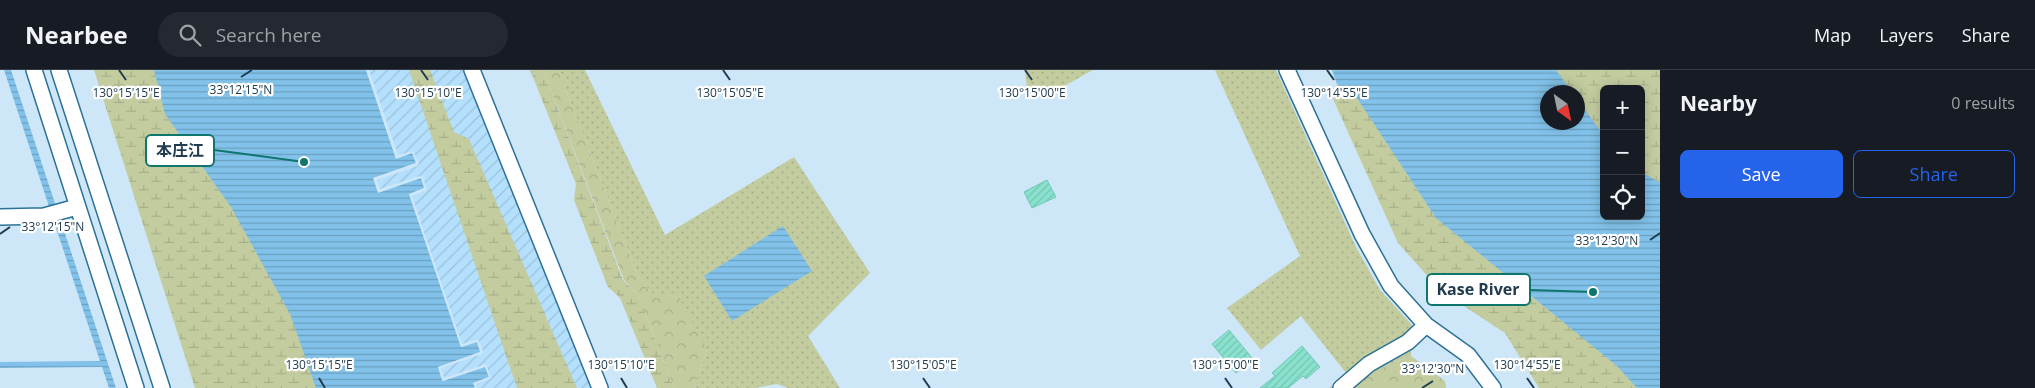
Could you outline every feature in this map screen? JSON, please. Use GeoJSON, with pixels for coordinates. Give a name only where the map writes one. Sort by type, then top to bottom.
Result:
{"type":"FeatureCollection","features":[{"type":"Feature","properties":{"kind":"street"},"geometry":{"type":"LineString","coordinates":[[34,70],[71,209],[136,388]]}},
{"type":"Feature","properties":{"kind":"street"},"geometry":{"type":"LineString","coordinates":[[60,70],[162,388]]}},
{"type":"Feature","properties":{"kind":"street"},"geometry":{"type":"LineString","coordinates":[[472,70],[600,388]]}},
{"type":"Feature","properties":{"kind":"street"},"geometry":{"type":"LineString","coordinates":[[1287,70],[1362,234],[1392,286],[1426,325],[1468,355],[1493,388]]}},
{"type":"Feature","properties":{"kind":"street"},"geometry":{"type":"LineString","coordinates":[[0,217],[44,216],[71,209]]}},
{"type":"Feature","properties":{"kind":"street"},"geometry":{"type":"LineString","coordinates":[[1341,388],[1369,364],[1408,342],[1426,325]]}},
{"type":"Feature","properties":{"kind":"shaded area"},"geometry":{"type":"Polygon","coordinates":[[[4,70],[11,70],[116,388],[109,388],[102,367],[0,368],[0,362],[100,361],[4,70]]]}},
{"type":"Feature","properties":{"kind":"shaded area"},"geometry":{"type":"Polygon","coordinates":[[[154,70],[366,70],[396,158],[413,153],[416,163],[374,178],[378,192],[421,178],[425,188],[409,194],[461,347],[477,342],[481,352],[438,367],[442,381],[485,367],[489,377],[473,383],[475,388],[316,388],[290,314],[231,207],[165,114],[154,70]]]}},
{"type":"Feature","properties":{"kind":"shaded area"},"geometry":{"type":"Polygon","coordinates":[[[253,70],[466,70],[593,388],[368,388],[253,70]]]}},
{"type":"Feature","properties":{"kind":"shaded area"},"geometry":{"type":"Polygon","coordinates":[[[1332,70],[1556,70],[1567,85],[1540,85],[1540,130],[1585,130],[1585,110],[1600,130],[1600,220],[1645,220],[1645,174],[1660,183],[1660,388],[1637,388],[1617,366],[1436,218],[1357,98],[1337,84],[1332,70]]]}},
{"type":"Feature","properties":{"kind":"shaded area"},"geometry":{"type":"Polygon","coordinates":[[[783,226],[812,271],[732,321],[704,276],[783,226]]]}},
{"type":"Feature","properties":{"kind":"green space"},"geometry":{"type":"Polygon","coordinates":[[[94,70],[196,70],[343,388],[195,388],[94,70]]]}},
{"type":"Feature","properties":{"kind":"green space"},"geometry":{"type":"Polygon","coordinates":[[[409,70],[430,70],[454,132],[469,139],[577,388],[517,388],[409,70]]]}},
{"type":"Feature","properties":{"kind":"green space"},"geometry":{"type":"Polygon","coordinates":[[[530,70],[543,70],[623,280],[638,295],[674,388],[657,388],[620,298],[608,287],[574,200],[576,184],[530,70]]]}},
{"type":"Feature","properties":{"kind":"green space"},"geometry":{"type":"Polygon","coordinates":[[[543,70],[558,70],[638,276],[653,295],[677,293],[707,350],[694,388],[674,388],[638,295],[624,280],[543,70]]]}},
{"type":"Feature","properties":{"kind":"green space"},"geometry":{"type":"Polygon","coordinates":[[[558,70],[585,70],[665,235],[794,157],[870,273],[808,336],[840,388],[788,388],[777,384],[755,388],[694,388],[707,350],[653,295],[638,276],[558,70]]]}},
{"type":"Feature","properties":{"kind":"green space"},"geometry":{"type":"Polygon","coordinates":[[[1025,70],[1093,70],[1050,94],[1027,89],[1025,70]]]}},
{"type":"Feature","properties":{"kind":"green space"},"geometry":{"type":"Polygon","coordinates":[[[1215,70],[1276,70],[1356,247],[1380,290],[1412,325],[1411,356],[1373,371],[1354,388],[1329,388],[1346,373],[1301,316],[1261,350],[1227,308],[1300,256],[1215,70]]]}},
{"type":"Feature","properties":{"kind":"green space"},"geometry":{"type":"Polygon","coordinates":[[[1332,70],[1360,70],[1660,388],[1539,388],[1505,333],[1441,291],[1398,243],[1333,99],[1337,84],[1332,70]]]}},
{"type":"Feature","properties":{"kind":"green space"},"geometry":{"type":"Polygon","coordinates":[[[1481,70],[1660,70],[1660,223],[1645,214],[1645,85],[1600,85],[1600,186],[1542,130],[1585,130],[1585,85],[1540,85],[1540,128],[1481,70]]]}},
{"type":"Feature","properties":{"kind":"green space"},"geometry":{"type":"Polygon","coordinates":[[[1411,356],[1445,381],[1446,388],[1354,388],[1373,371],[1411,356]]]}},
{"type":"Feature","properties":{"kind":"pier"},"geometry":{"type":"Polygon","coordinates":[[[366,70],[369,70],[398,155],[413,151],[419,163],[417,166],[377,180],[380,189],[420,176],[423,177],[427,190],[412,196],[462,344],[478,339],[483,351],[482,354],[441,368],[444,378],[486,364],[491,378],[476,384],[477,388],[475,388],[473,383],[489,377],[485,367],[443,381],[438,367],[480,352],[477,342],[461,347],[409,194],[424,188],[421,178],[378,193],[373,178],[416,163],[412,153],[396,159],[366,70]]]}},
{"type":"Feature","properties":{"kind":"building"},"geometry":{"type":"Polygon","coordinates":[[[1047,180],[1056,197],[1032,208],[1024,192],[1047,180]]]}},
{"type":"Feature","properties":{"kind":"building"},"geometry":{"type":"Polygon","coordinates":[[[1229,330],[1253,359],[1236,373],[1212,344],[1229,330]]]}},
{"type":"Feature","properties":{"kind":"building"},"geometry":{"type":"Polygon","coordinates":[[[1302,346],[1320,367],[1306,379],[1303,376],[1288,388],[1260,388],[1275,376],[1272,373],[1302,346]]]}},
{"type":"Feature","properties":{"kind":"place","name":"本庄江"},"geometry":{"type":"Point","coordinates":[304,162]}},
{"type":"Feature","properties":{"kind":"place","name":"Kase River"},"geometry":{"type":"Point","coordinates":[1593,292]}}]}
